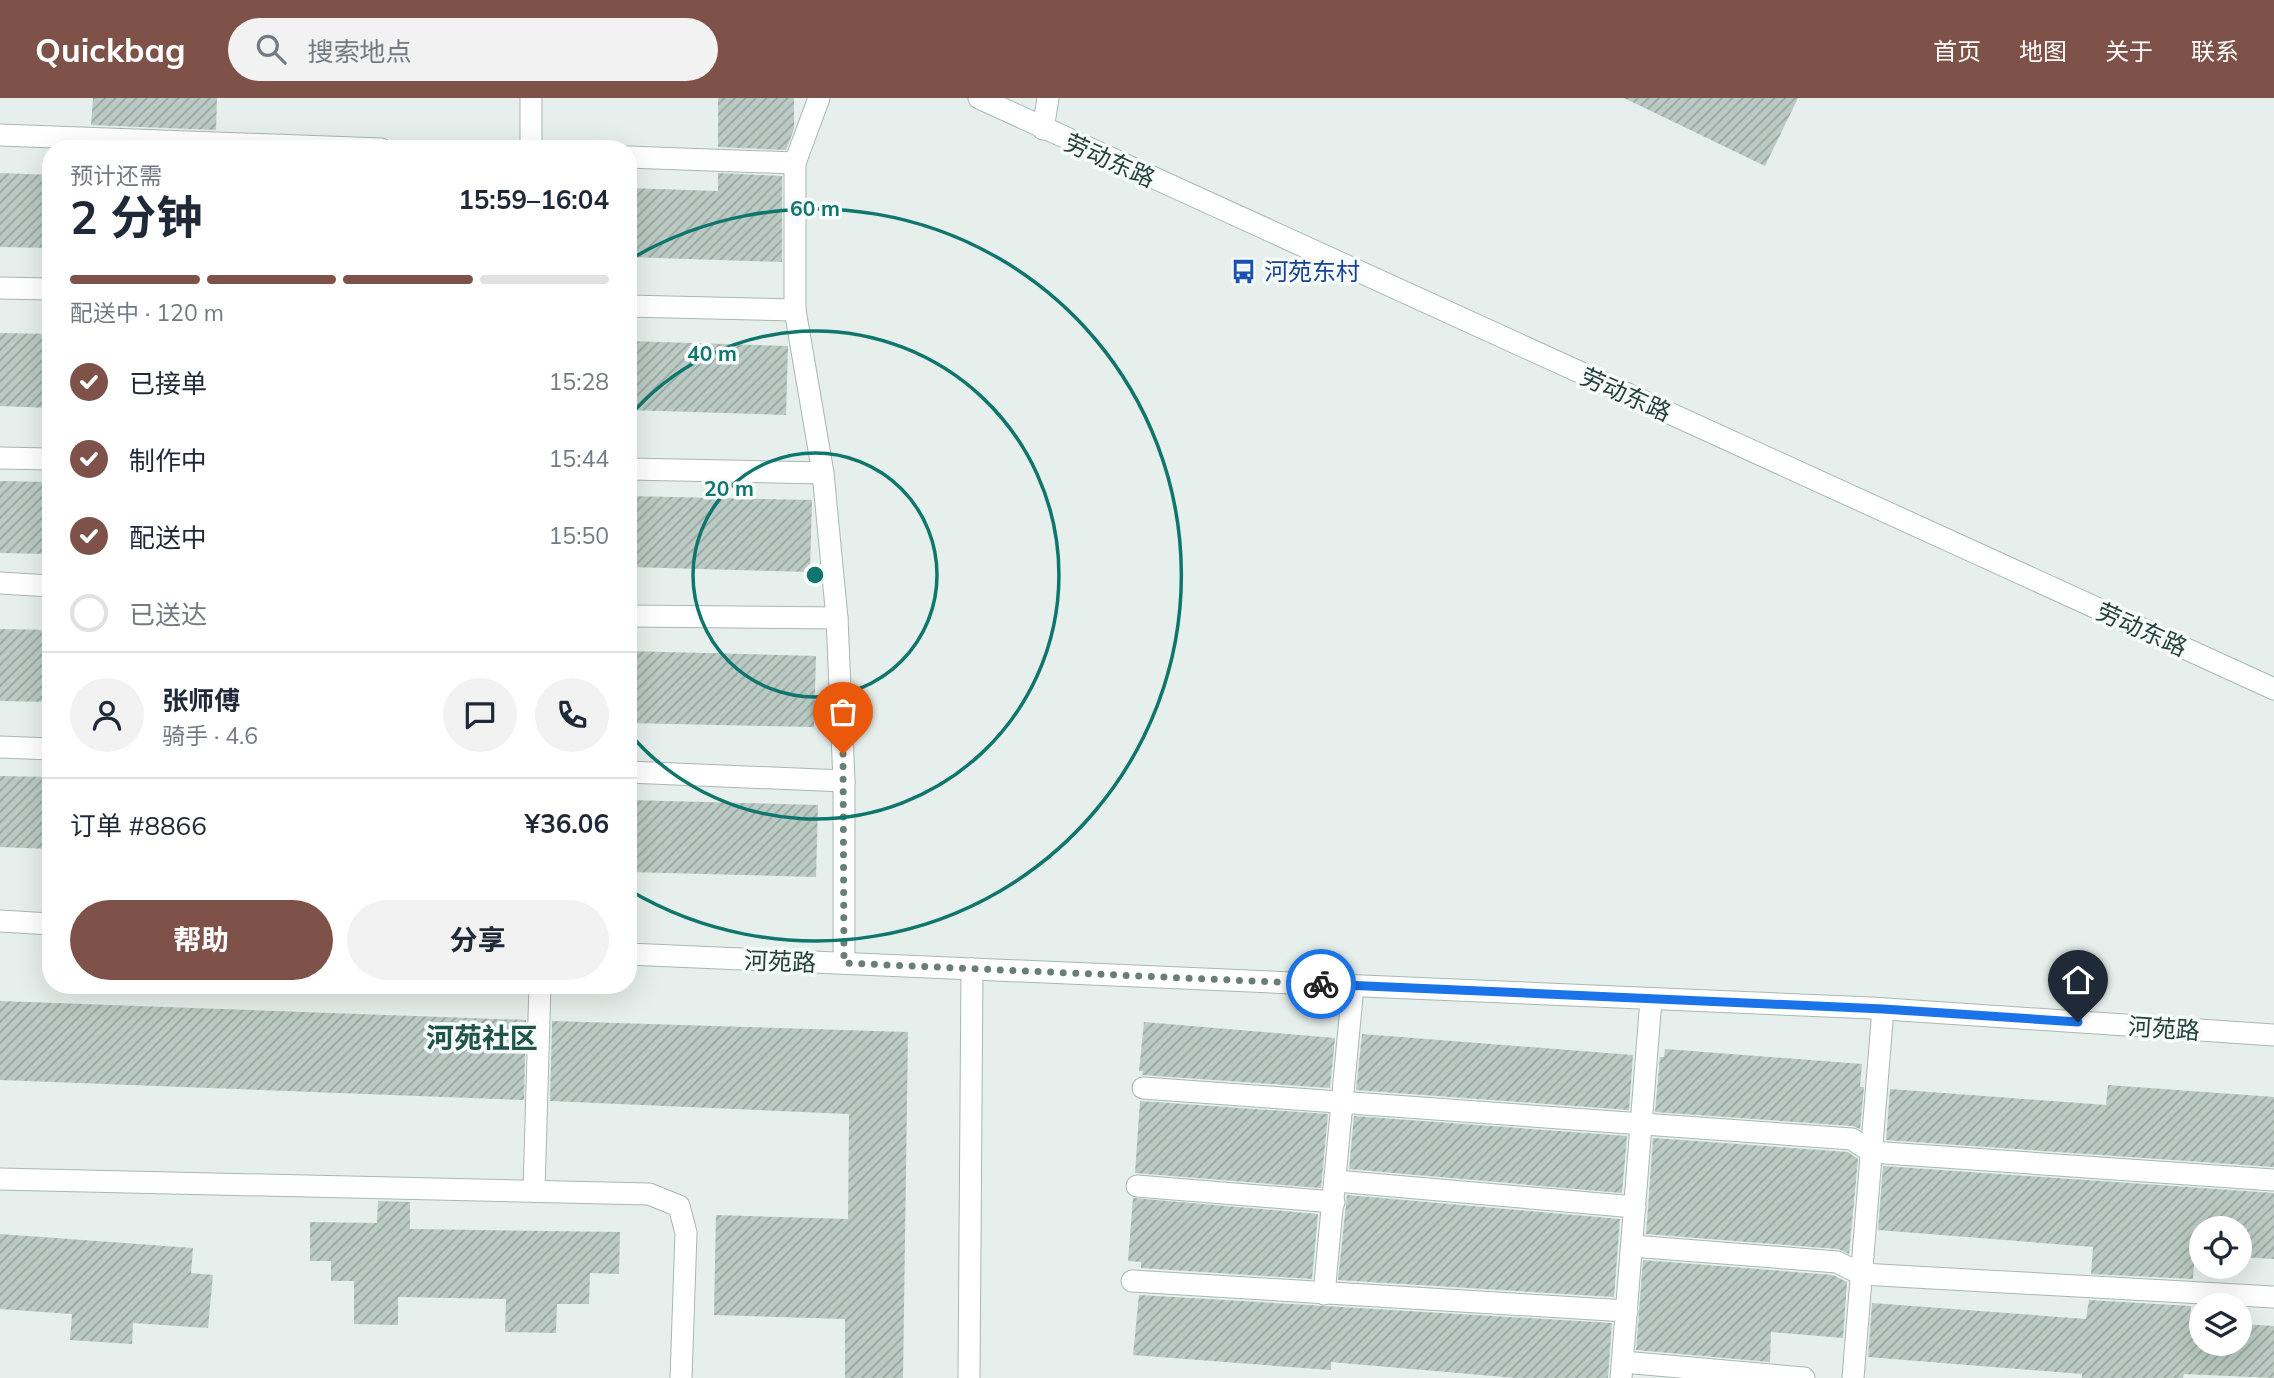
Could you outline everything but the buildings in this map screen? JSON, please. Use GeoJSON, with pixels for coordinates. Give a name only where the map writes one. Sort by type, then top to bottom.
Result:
{"type":"FeatureCollection","features":[{"type":"Feature","properties":{"kind":"street"},"geometry":{"type":"LineString","coordinates":[[530,98],[531,140]]}},
{"type":"Feature","properties":{"kind":"street"},"geometry":{"type":"LineString","coordinates":[[819,98],[794,163],[794,310],[823,473],[837,618],[844,781],[844,963]]}},
{"type":"Feature","properties":{"kind":"street","name":"劳动东路"},"geometry":{"type":"LineString","coordinates":[[979,98],[2274,689]]}},
{"type":"Feature","properties":{"kind":"street"},"geometry":{"type":"LineString","coordinates":[[1043,129],[1048,98]]}},
{"type":"Feature","properties":{"kind":"street"},"geometry":{"type":"LineString","coordinates":[[0,135],[105,140]]}},
{"type":"Feature","properties":{"kind":"street"},"geometry":{"type":"LineString","coordinates":[[637,157],[794,163]]}},
{"type":"Feature","properties":{"kind":"street"},"geometry":{"type":"LineString","coordinates":[[0,288],[42,289]]}},
{"type":"Feature","properties":{"kind":"street"},"geometry":{"type":"LineString","coordinates":[[637,306],[794,310]]}},
{"type":"Feature","properties":{"kind":"street"},"geometry":{"type":"LineString","coordinates":[[0,458],[42,459]]}},
{"type":"Feature","properties":{"kind":"street"},"geometry":{"type":"LineString","coordinates":[[637,469],[823,473]]}},
{"type":"Feature","properties":{"kind":"street"},"geometry":{"type":"LineString","coordinates":[[0,583],[42,585]]}},
{"type":"Feature","properties":{"kind":"street"},"geometry":{"type":"LineString","coordinates":[[637,615],[837,618]]}},
{"type":"Feature","properties":{"kind":"street"},"geometry":{"type":"LineString","coordinates":[[0,747],[42,749]]}},
{"type":"Feature","properties":{"kind":"street"},"geometry":{"type":"LineString","coordinates":[[637,772],[844,781]]}},
{"type":"Feature","properties":{"kind":"street"},"geometry":{"type":"LineString","coordinates":[[0,921],[42,923]]}},
{"type":"Feature","properties":{"kind":"street","name":"河苑路"},"geometry":{"type":"LineString","coordinates":[[637,954],[1883,1009],[2274,1035]]}},
{"type":"Feature","properties":{"kind":"street"},"geometry":{"type":"LineString","coordinates":[[969,1378],[972,969]]}},
{"type":"Feature","properties":{"kind":"street"},"geometry":{"type":"LineString","coordinates":[[1324,1294],[1353,986]]}},
{"type":"Feature","properties":{"kind":"street"},"geometry":{"type":"LineString","coordinates":[[534,1191],[540,994]]}},
{"type":"Feature","properties":{"kind":"street"},"geometry":{"type":"LineString","coordinates":[[1651,999],[1622,1370],[1804,1378]]}},
{"type":"Feature","properties":{"kind":"street"},"geometry":{"type":"LineString","coordinates":[[1853,1378],[1883,1009]]}},
{"type":"Feature","properties":{"kind":"street"},"geometry":{"type":"LineString","coordinates":[[1143,1088],[1852,1139],[1871,1152],[2274,1180]]}},
{"type":"Feature","properties":{"kind":"street"},"geometry":{"type":"LineString","coordinates":[[0,1179],[649,1194],[679,1206],[686,1233],[681,1378]]}},
{"type":"Feature","properties":{"kind":"street"},"geometry":{"type":"LineString","coordinates":[[1137,1186],[1335,1191],[1635,1207]]}},
{"type":"Feature","properties":{"kind":"street"},"geometry":{"type":"LineString","coordinates":[[1632,1246],[1837,1262],[1861,1274],[2274,1297]]}},
{"type":"Feature","properties":{"kind":"street"},"geometry":{"type":"LineString","coordinates":[[1132,1281],[1627,1311]]}},
{"type":"Feature","properties":{"kind":"way so far"},"geometry":{"type":"LineString","coordinates":[[843,754],[844,963],[1321,984]]}},
{"type":"Feature","properties":{"kind":"place","name":"河苑东村"},"geometry":{"type":"Point","coordinates":[1244,271]}},
{"type":"Feature","properties":{"kind":"district","name":"河苑社区"},"geometry":{"type":"Point","coordinates":[482,1037]}},
{"type":"Feature","properties":{"kind":"route"},"geometry":{"type":"LineString","coordinates":[[1321,984],[1883,1009],[2078,1022]]}}]}
